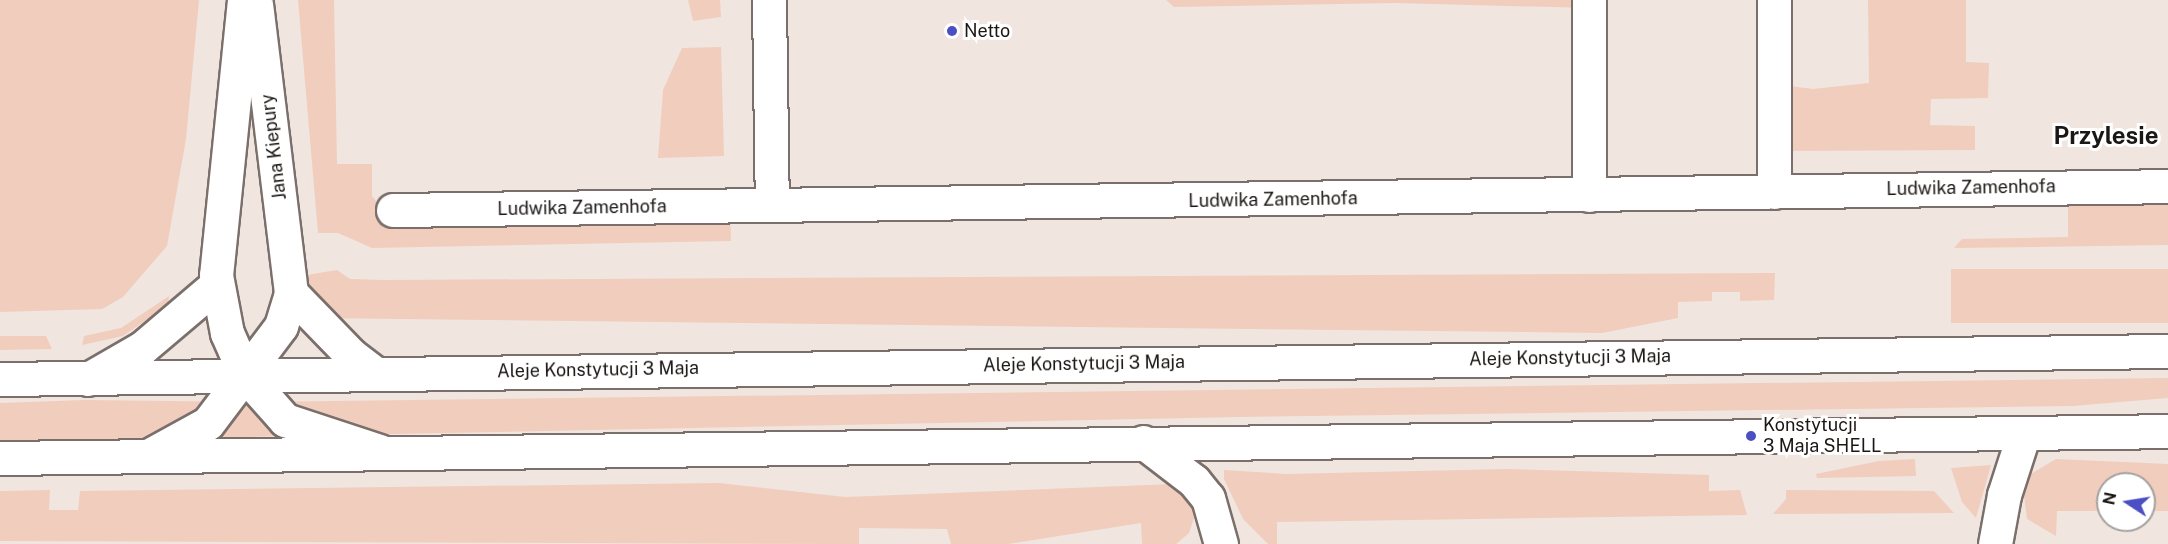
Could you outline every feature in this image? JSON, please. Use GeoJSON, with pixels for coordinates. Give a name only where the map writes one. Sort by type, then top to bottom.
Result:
{"type":"FeatureCollection","features":[{"type":"Feature","properties":{"kind":"main road","name":"Jana Kiepury"},"geometry":{"type":"LineString","coordinates":[[244,0],[215,286],[227,333],[246,376],[285,420],[385,452]]}},
{"type":"Feature","properties":{"kind":"main road","name":"Jana Kiepury"},"geometry":{"type":"LineString","coordinates":[[148,456],[208,423],[246,376],[280,326],[291,293],[255,0]]}},
{"type":"Feature","properties":{"kind":"main road"},"geometry":{"type":"LineString","coordinates":[[768,0],[772,205]]}},
{"type":"Feature","properties":{"kind":"main road"},"geometry":{"type":"LineString","coordinates":[[1589,0],[1589,195]]}},
{"type":"Feature","properties":{"kind":"main road"},"geometry":{"type":"LineString","coordinates":[[1774,0],[1774,192]]}},
{"type":"Feature","properties":{"kind":"main road","name":"Ludwika Zamenhofa"},"geometry":{"type":"LineString","coordinates":[[393,210],[2168,186]]}},
{"type":"Feature","properties":{"kind":"main road"},"geometry":{"type":"LineString","coordinates":[[88,379],[142,348],[215,286]]}},
{"type":"Feature","properties":{"kind":"main road"},"geometry":{"type":"LineString","coordinates":[[291,293],[351,355],[375,373]]}},
{"type":"Feature","properties":{"kind":"main road","name":"Aleje Konstytucji 3 Maja"},"geometry":{"type":"LineString","coordinates":[[0,380],[375,373],[2168,351]]}},
{"type":"Feature","properties":{"kind":"main road"},"geometry":{"type":"LineString","coordinates":[[0,458],[2168,431]]}},
{"type":"Feature","properties":{"kind":"main road"},"geometry":{"type":"LineString","coordinates":[[1995,544],[2004,495],[2024,432]]}},
{"type":"Feature","properties":{"kind":"main road"},"geometry":{"type":"LineString","coordinates":[[1143,442],[1194,481],[1208,498],[1221,544]]}},
{"type":"Feature","properties":{"kind":"shaded area"},"geometry":{"type":"Polygon","coordinates":[[[0,0],[199,0],[186,139],[167,246],[123,297],[102,309],[0,312],[0,0]]]}},
{"type":"Feature","properties":{"kind":"shaded area"},"geometry":{"type":"Polygon","coordinates":[[[298,0],[334,0],[337,164],[372,164],[372,196],[380,206],[730,206],[731,241],[372,248],[338,233],[318,233],[298,0]]]}},
{"type":"Feature","properties":{"kind":"shaded area"},"geometry":{"type":"Polygon","coordinates":[[[688,0],[720,0],[721,17],[693,21],[688,0]]]}},
{"type":"Feature","properties":{"kind":"shaded area"},"geometry":{"type":"Polygon","coordinates":[[[1166,0],[1589,0],[1589,8],[1395,3],[1174,7],[1166,0]]]}},
{"type":"Feature","properties":{"kind":"shaded area"},"geometry":{"type":"Polygon","coordinates":[[[1868,0],[1966,0],[1966,62],[1989,63],[1988,98],[1931,99],[1930,125],[1975,126],[1975,150],[1774,151],[1774,84],[1813,89],[1869,83],[1868,0]]]}},
{"type":"Feature","properties":{"kind":"shaded area"},"geometry":{"type":"Polygon","coordinates":[[[721,47],[724,156],[658,158],[663,90],[682,48],[721,47]]]}},
{"type":"Feature","properties":{"kind":"shaded area"},"geometry":{"type":"Polygon","coordinates":[[[2168,203],[2168,245],[1954,248],[1962,239],[2068,237],[2068,204],[2168,203]]]}},
{"type":"Feature","properties":{"kind":"shaded area"},"geometry":{"type":"Polygon","coordinates":[[[1951,269],[2168,269],[2168,323],[1951,323],[1951,269]]]}},
{"type":"Feature","properties":{"kind":"shaded area"},"geometry":{"type":"Polygon","coordinates":[[[337,270],[350,279],[384,280],[1775,273],[1774,300],[1740,301],[1740,292],[1712,292],[1712,301],[1678,302],[1678,318],[1602,333],[313,318],[289,278],[337,270]]]}},
{"type":"Feature","properties":{"kind":"shaded area"},"geometry":{"type":"Polygon","coordinates":[[[169,296],[168,305],[123,336],[82,345],[84,336],[121,328],[169,296]]]}},
{"type":"Feature","properties":{"kind":"shaded area"},"geometry":{"type":"Polygon","coordinates":[[[0,336],[46,336],[52,349],[0,350],[0,336]]]}},
{"type":"Feature","properties":{"kind":"shaded area"},"geometry":{"type":"Polygon","coordinates":[[[2168,378],[2168,398],[2073,406],[1239,417],[0,442],[0,403],[84,400],[256,402],[2168,378]]]}},
{"type":"Feature","properties":{"kind":"shaded area"},"geometry":{"type":"Polygon","coordinates":[[[1915,459],[1916,476],[1817,478],[1816,474],[1879,461],[1915,459]]]}},
{"type":"Feature","properties":{"kind":"shaded area"},"geometry":{"type":"Polygon","coordinates":[[[2056,459],[2168,464],[2168,511],[2156,511],[2156,472],[2096,472],[2096,511],[2057,511],[2056,536],[2027,519],[2024,496],[2029,475],[2056,459]]]}},
{"type":"Feature","properties":{"kind":"shaded area"},"geometry":{"type":"Polygon","coordinates":[[[1991,465],[1976,518],[1962,502],[1951,468],[1991,465]]]}},
{"type":"Feature","properties":{"kind":"shaded area"},"geometry":{"type":"Polygon","coordinates":[[[1506,469],[1709,475],[1709,491],[1740,490],[1747,515],[1277,522],[1277,544],[1268,544],[1243,519],[1224,479],[1224,470],[1286,474],[1506,469]]]}},
{"type":"Feature","properties":{"kind":"shaded area"},"geometry":{"type":"Polygon","coordinates":[[[719,483],[845,497],[1173,484],[1194,502],[1195,515],[1189,533],[1176,544],[1142,544],[1141,523],[1008,544],[951,544],[947,529],[859,528],[859,544],[0,541],[0,491],[50,490],[49,510],[78,510],[80,491],[719,483]]]}},
{"type":"Feature","properties":{"kind":"shaded area"},"geometry":{"type":"Polygon","coordinates":[[[1786,490],[1934,491],[1954,513],[1773,514],[1786,499],[1786,490]]]}},
{"type":"Feature","properties":{"kind":"place","name":"Netto"},"geometry":{"type":"Point","coordinates":[952,31]}},
{"type":"Feature","properties":{"kind":"place","name":"Konstytucji 3 Maja SHELL"},"geometry":{"type":"Point","coordinates":[1751,436]}},
{"type":"Feature","properties":{"kind":"district","name":"Przylesie"},"geometry":{"type":"Point","coordinates":[2106,136]}}]}
